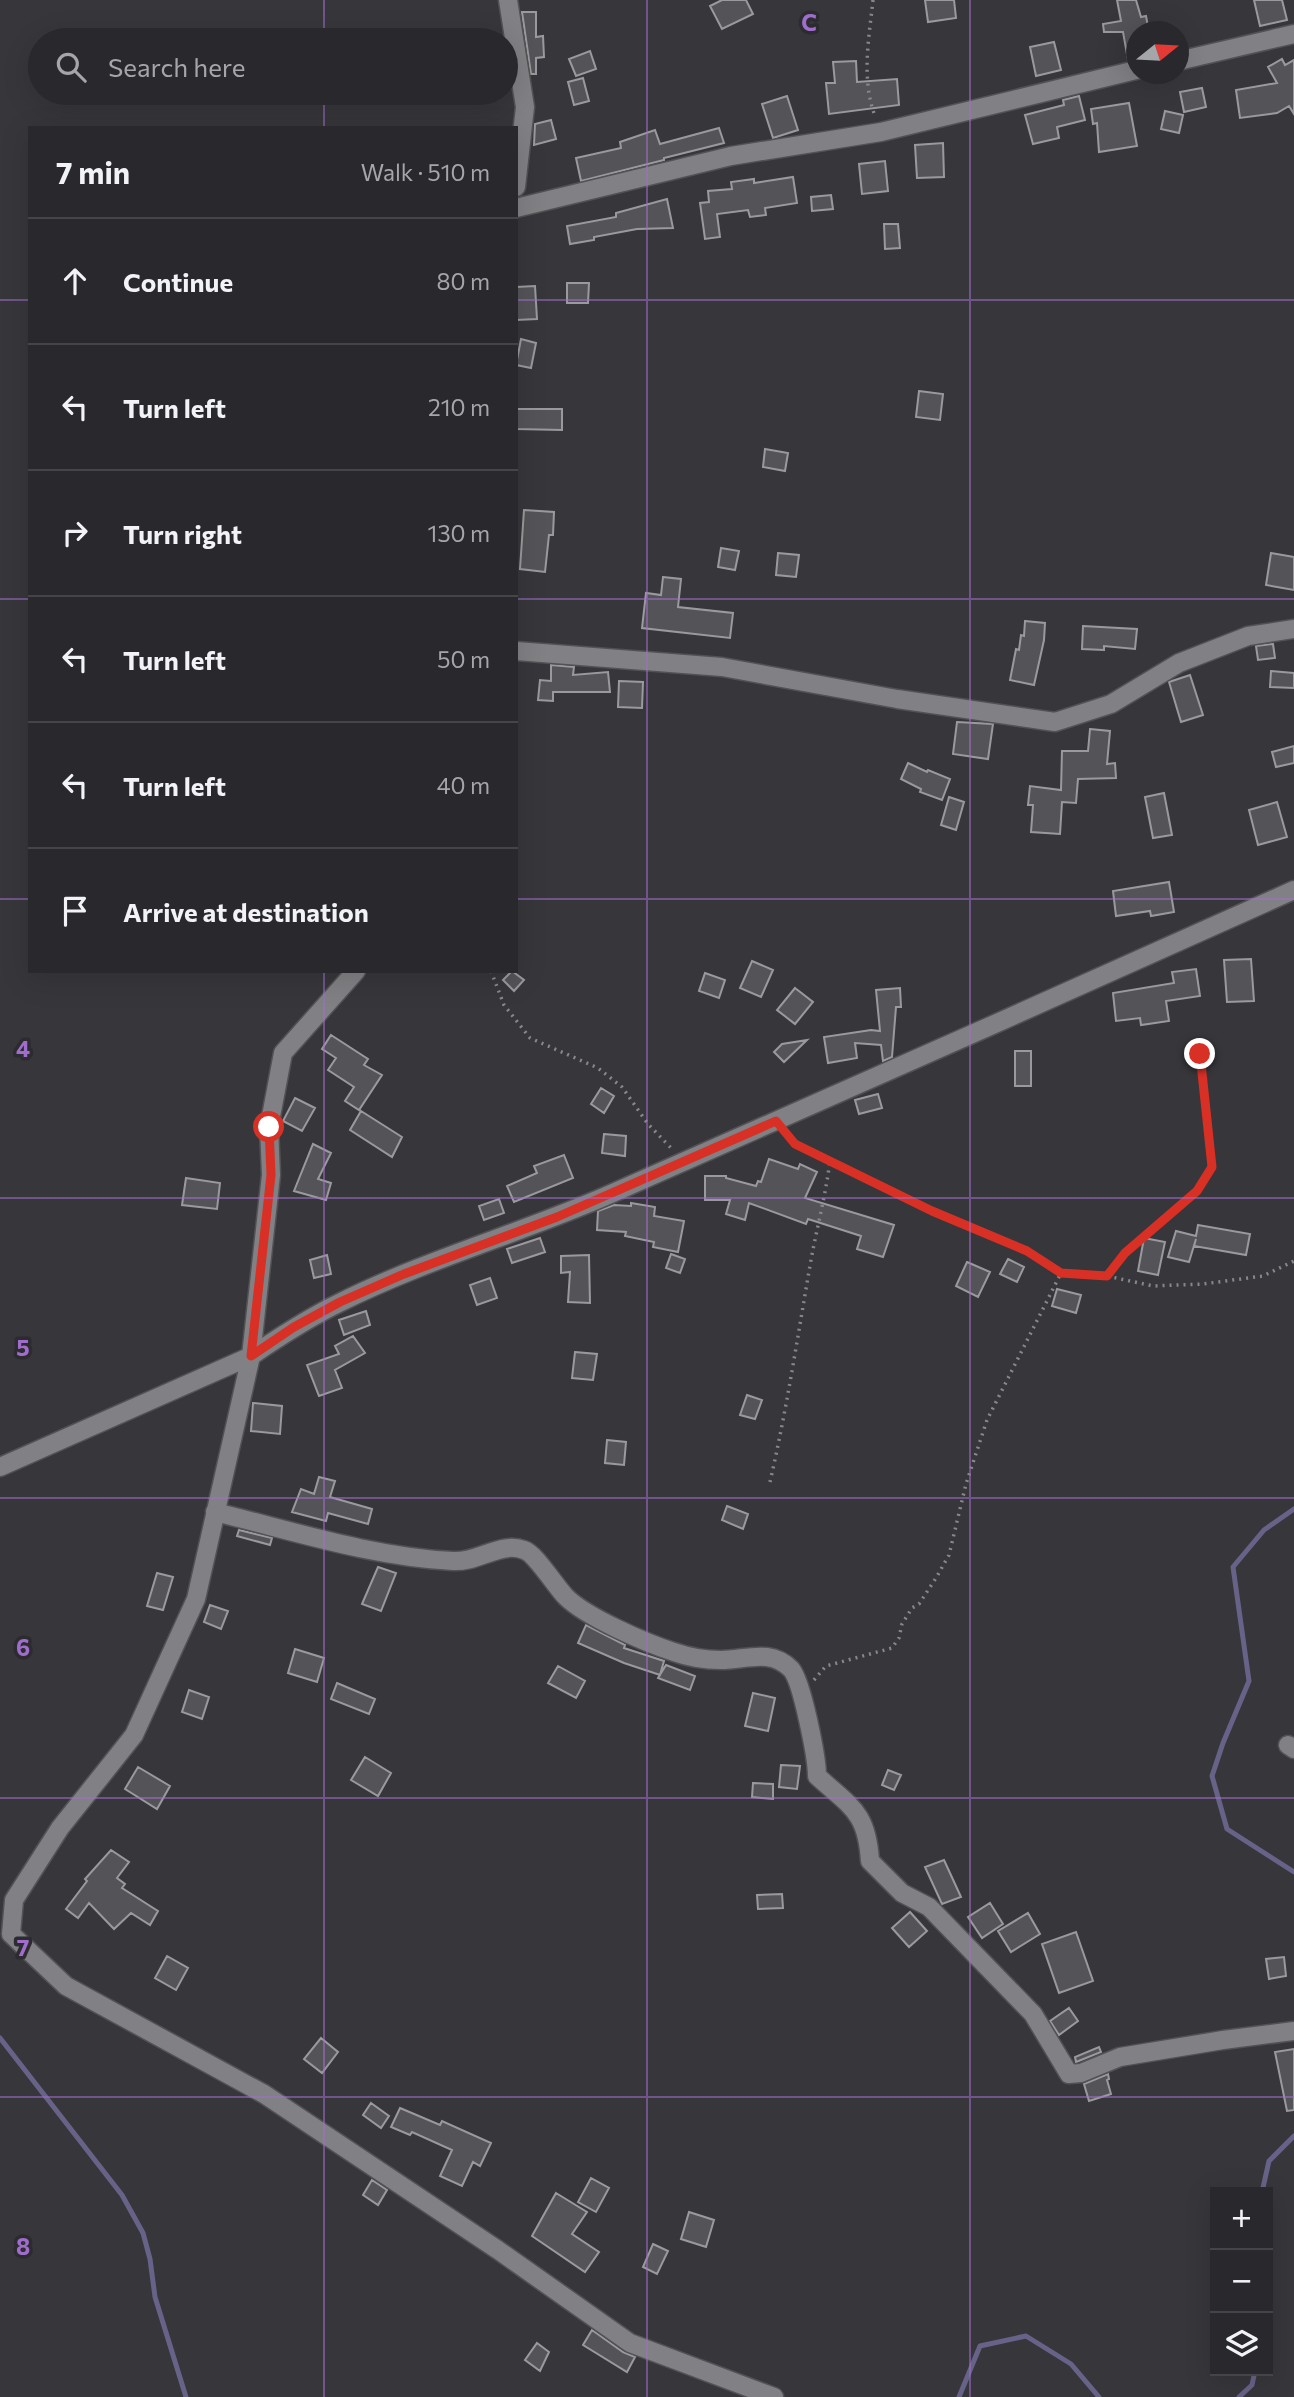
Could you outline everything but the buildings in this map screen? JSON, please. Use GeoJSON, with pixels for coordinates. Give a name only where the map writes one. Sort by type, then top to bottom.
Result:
{"type":"FeatureCollection","features":[{"type":"Feature","properties":{"kind":"street"},"geometry":{"type":"LineString","coordinates":[[508,0],[512,28]]}},
{"type":"Feature","properties":{"kind":"street"},"geometry":{"type":"LineString","coordinates":[[1189,58],[1294,34]]}},
{"type":"Feature","properties":{"kind":"street"},"geometry":{"type":"LineString","coordinates":[[518,63],[525,107],[518,169]]}},
{"type":"Feature","properties":{"kind":"street"},"geometry":{"type":"LineString","coordinates":[[518,208],[731,156],[881,132],[1126,72]]}},
{"type":"Feature","properties":{"kind":"street"},"geometry":{"type":"LineString","coordinates":[[518,651],[722,667],[897,699],[1055,722],[1111,704],[1179,663],[1248,636],[1294,629]]}},
{"type":"Feature","properties":{"kind":"street"},"geometry":{"type":"LineString","coordinates":[[0,1467],[251,1356],[294,1327],[340,1302],[404,1274],[557,1217],[1294,890]]}},
{"type":"Feature","properties":{"kind":"street"},"geometry":{"type":"LineString","coordinates":[[354,973],[283,1053],[269,1127],[271,1175],[251,1356],[196,1599],[134,1735],[60,1828],[14,1900],[11,1934],[66,1986],[264,2094],[498,2250],[630,2343],[774,2397]]}},
{"type":"Feature","properties":{"kind":"street"},"geometry":{"type":"LineString","coordinates":[[215,1512],[418,1559],[461,1562],[509,1547],[527,1550],[568,1599],[624,1632],[675,1653],[709,1660],[761,1655],[792,1670],[801,1695],[817,1762],[817,1776],[860,1815],[869,1838],[870,1861],[902,1893],[929,1907],[1033,2014],[1069,2074],[1081,2073],[1120,2057],[1223,2039],[1294,2031]]}},
{"type":"Feature","properties":{"kind":"path"},"geometry":{"type":"LineString","coordinates":[[873,0],[867,71],[871,104],[881,132]]}},
{"type":"Feature","properties":{"kind":"path"},"geometry":{"type":"LineString","coordinates":[[492,973],[504,1005],[530,1038],[598,1068],[622,1087],[648,1124],[685,1161]]}},
{"type":"Feature","properties":{"kind":"path"},"geometry":{"type":"LineString","coordinates":[[1107,1276],[1125,1253],[1197,1191],[1212,1167],[1200,1054]]}},
{"type":"Feature","properties":{"kind":"path"},"geometry":{"type":"LineString","coordinates":[[776,1121],[795,1144],[932,1211],[1027,1251],[1061,1273],[1107,1276],[1153,1286],[1203,1284],[1263,1276],[1294,1261]]}},
{"type":"Feature","properties":{"kind":"path"},"geometry":{"type":"LineString","coordinates":[[770,1482],[786,1411],[814,1242],[826,1197],[830,1160]]}},
{"type":"Feature","properties":{"kind":"path"},"geometry":{"type":"LineString","coordinates":[[801,1695],[826,1666],[892,1648],[899,1638],[902,1624],[912,1608],[919,1604],[949,1555],[966,1484],[987,1420],[1061,1273]]}},
{"type":"Feature","properties":{"kind":"waterway"},"geometry":{"type":"LineString","coordinates":[[1294,1509],[1264,1530],[1233,1567],[1249,1681],[1212,1776],[1227,1829],[1294,1872]]}},
{"type":"Feature","properties":{"kind":"waterway"},"geometry":{"type":"LineString","coordinates":[[0,2038],[122,2195],[143,2233],[155,2297],[186,2397]]}},
{"type":"Feature","properties":{"kind":"waterway"},"geometry":{"type":"LineString","coordinates":[[1263,2187],[1269,2161],[1294,2136]]}},
{"type":"Feature","properties":{"kind":"waterway"},"geometry":{"type":"LineString","coordinates":[[959,2397],[980,2346],[1026,2336],[1071,2364],[1099,2397]]}},
{"type":"Feature","properties":{"kind":"waterway"},"geometry":{"type":"LineString","coordinates":[[1239,2397],[1252,2385],[1254,2376]]}},
{"type":"Feature","properties":{"kind":"route"},"geometry":{"type":"LineString","coordinates":[[269,1127],[271,1175],[251,1356],[294,1327],[340,1302],[404,1274],[557,1217],[776,1121],[795,1144],[932,1211],[1027,1251],[1061,1273],[1107,1276],[1125,1253],[1197,1191],[1212,1167],[1200,1054]]}}]}
